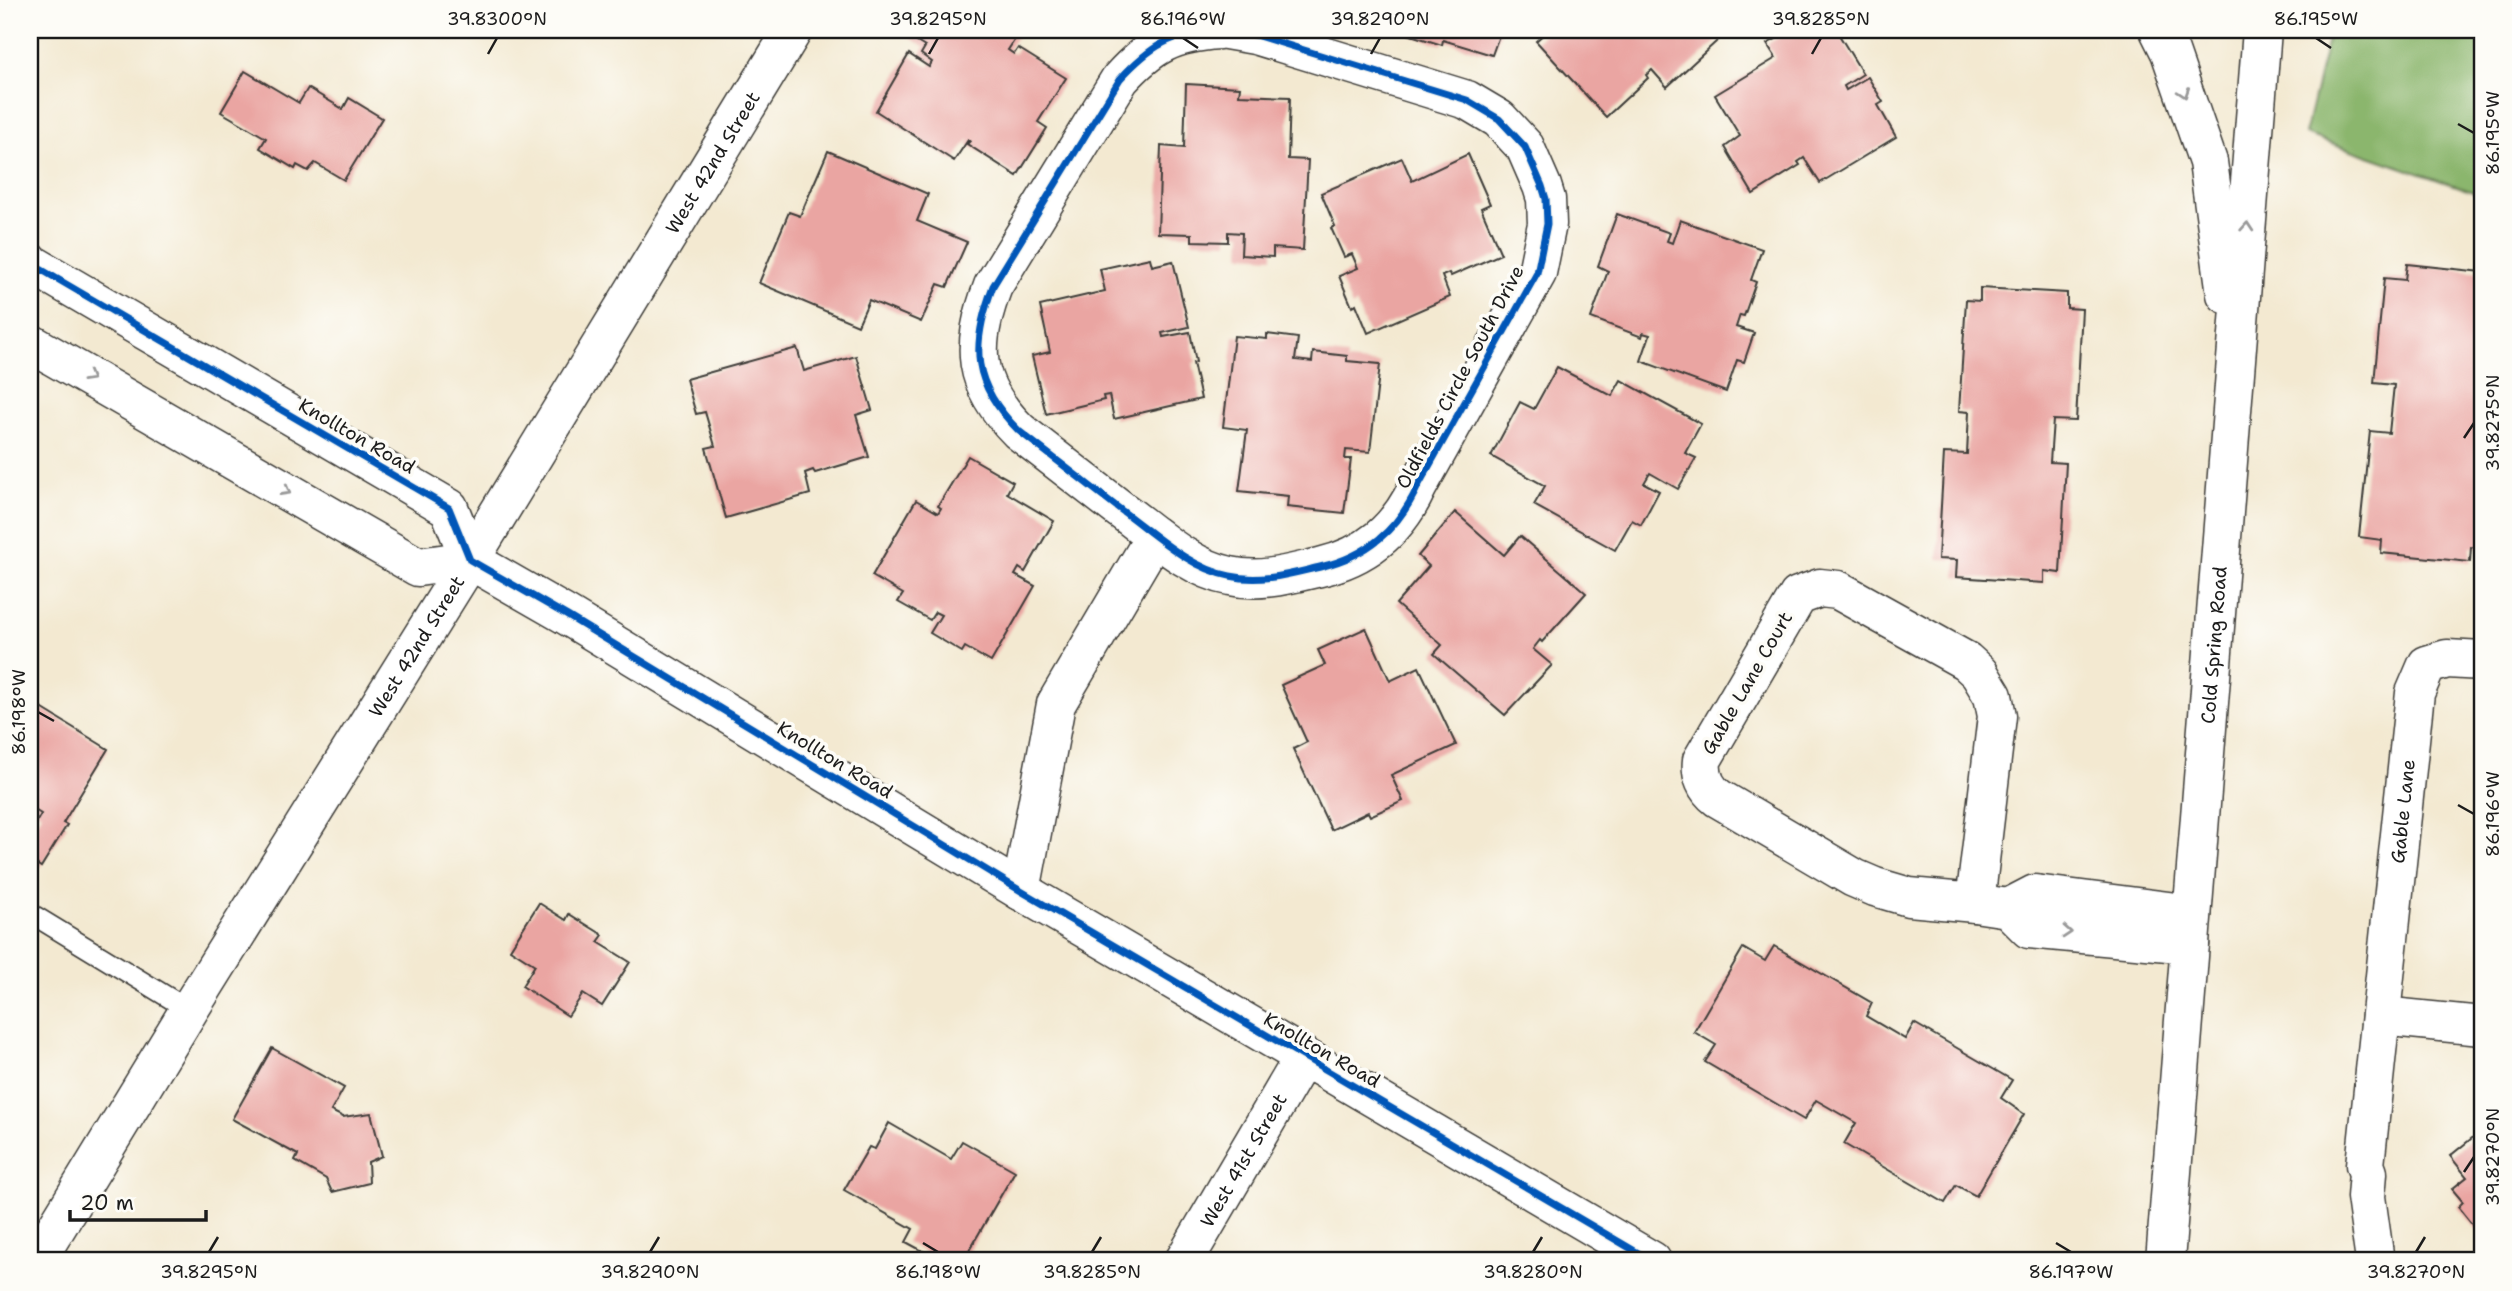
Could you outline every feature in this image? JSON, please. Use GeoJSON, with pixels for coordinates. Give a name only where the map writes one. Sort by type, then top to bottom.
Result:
{"type":"FeatureCollection","features":[{"type":"Feature","properties":{"kind":"street","name":"West 42nd Street"},"geometry":{"type":"LineString","coordinates":[[36,1261],[793,30]]}},
{"type":"Feature","properties":{"kind":"street","name":"Oldfields Circle South Drive"},"geometry":{"type":"LineString","coordinates":[[1220,30],[1188,34],[1156,45],[1142,55],[1120,79],[993,286],[982,316],[978,348],[983,380],[998,408],[1019,431],[1155,536],[1201,566],[1227,576],[1269,579],[1334,564],[1374,545],[1408,510],[1418,486],[1537,273],[1547,223],[1546,199],[1531,158],[1510,128],[1488,111],[1466,100],[1339,60],[1255,35],[1226,30]]}},
{"type":"Feature","properties":{"kind":"street"},"geometry":{"type":"LineString","coordinates":[[2159,30],[2170,52],[2208,162],[2236,369]]}},
{"type":"Feature","properties":{"kind":"street","name":"Cold Spring Road"},"geometry":{"type":"LineString","coordinates":[[2165,1261],[2262,30]]}},
{"type":"Feature","properties":{"kind":"street","name":"Knollton Road"},"geometry":{"type":"LineString","coordinates":[[30,263],[449,508],[470,559],[1021,891],[1652,1261]]}},
{"type":"Feature","properties":{"kind":"street"},"geometry":{"type":"LineString","coordinates":[[30,343],[418,567],[470,559]]}},
{"type":"Feature","properties":{"kind":"street"},"geometry":{"type":"LineString","coordinates":[[1021,891],[1056,704],[1155,536]]}},
{"type":"Feature","properties":{"kind":"street","name":"Gable Lane Court"},"geometry":{"type":"LineString","coordinates":[[1820,588],[1838,590],[1966,661],[1979,673],[1993,696],[1997,716],[1992,906],[1909,897],[1854,878],[1718,798],[1706,786],[1701,768],[1702,760],[1798,596],[1820,588]]}},
{"type":"Feature","properties":{"kind":"street","name":"Gable Lane"},"geometry":{"type":"LineString","coordinates":[[2375,1261],[2366,1197],[2368,1173],[2365,1165],[2414,692],[2427,666],[2447,659],[2482,662]]}},
{"type":"Feature","properties":{"kind":"street"},"geometry":{"type":"LineString","coordinates":[[1992,906],[2029,929],[2191,929]]}},
{"type":"Feature","properties":{"kind":"street"},"geometry":{"type":"LineString","coordinates":[[2381,1016],[2482,1026]]}},
{"type":"Feature","properties":{"kind":"street","name":"West 41st Street"},"geometry":{"type":"LineString","coordinates":[[1184,1261],[1303,1058]]}},
{"type":"Feature","properties":{"kind":"lane"},"geometry":{"type":"LineString","coordinates":[[30,913],[189,1010]]}},
{"type":"Feature","properties":{"kind":"green space"},"geometry":{"type":"Polygon","coordinates":[[[2330,30],[2482,30],[2482,195],[2305,134],[2330,30]]]}},
{"type":"Feature","properties":{"kind":"building"},"geometry":{"type":"Polygon","coordinates":[[[906,30],[1021,30],[1008,50],[1014,54],[1018,48],[1066,78],[1038,122],[1047,128],[1017,176],[967,144],[970,141],[968,140],[954,161],[876,111],[909,54],[929,67],[932,62],[921,54],[925,47],[904,34],[906,30]]]}},
{"type":"Feature","properties":{"kind":"building"},"geometry":{"type":"Polygon","coordinates":[[[1395,30],[1501,30],[1492,55],[1443,40],[1442,45],[1395,30]]]}},
{"type":"Feature","properties":{"kind":"building"},"geometry":{"type":"Polygon","coordinates":[[[1548,30],[1729,30],[1667,87],[1652,70],[1646,75],[1648,78],[1606,117],[1536,41],[1548,30]]]}},
{"type":"Feature","properties":{"kind":"building"},"geometry":{"type":"Polygon","coordinates":[[[1792,30],[1836,30],[1863,74],[1844,86],[1846,90],[1868,77],[1883,102],[1878,105],[1896,137],[1820,183],[1804,158],[1798,162],[1800,165],[1753,194],[1725,147],[1740,136],[1715,95],[1776,58],[1767,44],[1792,30]]]}},
{"type":"Feature","properties":{"kind":"building"},"geometry":{"type":"Polygon","coordinates":[[[245,71],[299,103],[308,88],[343,109],[349,98],[382,118],[344,180],[315,163],[308,171],[297,165],[295,169],[260,148],[266,138],[221,112],[245,71]]]}},
{"type":"Feature","properties":{"kind":"building"},"geometry":{"type":"Polygon","coordinates":[[[1186,84],[1240,87],[1239,95],[1290,97],[1288,159],[1308,160],[1303,250],[1273,248],[1273,257],[1241,255],[1242,233],[1228,232],[1228,242],[1192,241],[1192,234],[1158,233],[1161,146],[1184,148],[1186,84]]]}},
{"type":"Feature","properties":{"kind":"building"},"geometry":{"type":"Polygon","coordinates":[[[828,151],[928,194],[917,221],[967,242],[947,287],[938,284],[921,322],[869,300],[858,325],[759,283],[789,212],[800,216],[828,151]]]}},
{"type":"Feature","properties":{"kind":"building"},"geometry":{"type":"Polygon","coordinates":[[[1468,154],[1490,204],[1481,208],[1501,254],[1451,276],[1449,273],[1442,276],[1450,297],[1368,333],[1356,304],[1352,307],[1339,276],[1358,268],[1352,254],[1344,257],[1331,228],[1335,226],[1321,193],[1402,158],[1412,181],[1468,154]]]}},
{"type":"Feature","properties":{"kind":"building"},"geometry":{"type":"Polygon","coordinates":[[[1617,214],[1670,233],[1667,241],[1672,243],[1680,220],[1762,249],[1751,280],[1756,282],[1744,316],[1740,315],[1736,327],[1754,333],[1744,362],[1737,360],[1726,392],[1641,361],[1650,335],[1643,333],[1642,337],[1591,318],[1608,271],[1598,266],[1617,214]]]}},
{"type":"Feature","properties":{"kind":"building"},"geometry":{"type":"Polygon","coordinates":[[[1150,258],[1152,266],[1173,261],[1189,327],[1162,333],[1163,337],[1190,332],[1201,399],[1114,419],[1109,395],[1103,396],[1104,400],[1046,414],[1032,356],[1050,352],[1040,306],[1105,291],[1100,269],[1150,258]]]}},
{"type":"Feature","properties":{"kind":"building"},"geometry":{"type":"Polygon","coordinates":[[[2407,264],[2482,272],[2482,405],[2479,439],[2482,440],[2482,537],[2481,548],[2471,547],[2470,562],[2381,553],[2382,540],[2359,537],[2370,431],[2389,433],[2394,385],[2374,383],[2384,278],[2405,280],[2407,264]]]}},
{"type":"Feature","properties":{"kind":"building"},"geometry":{"type":"Polygon","coordinates":[[[1980,288],[2067,293],[2067,308],[2082,309],[2076,421],[2053,420],[2050,462],[2066,463],[2060,573],[2044,571],[2044,583],[1956,577],[1957,560],[1938,559],[1944,453],[1967,454],[1969,412],[1959,411],[1966,300],[1980,301],[1980,288]]]}},
{"type":"Feature","properties":{"kind":"building"},"geometry":{"type":"Polygon","coordinates":[[[1267,334],[1298,338],[1295,360],[1312,362],[1313,352],[1347,356],[1347,361],[1380,364],[1370,452],[1346,450],[1345,459],[1351,459],[1344,513],[1287,507],[1288,496],[1239,491],[1247,430],[1223,427],[1234,336],[1267,339],[1267,334]]]}},
{"type":"Feature","properties":{"kind":"building"},"geometry":{"type":"Polygon","coordinates":[[[797,348],[804,371],[856,356],[872,410],[856,415],[869,457],[815,473],[813,470],[805,473],[810,494],[726,518],[706,448],[715,446],[705,412],[696,414],[686,379],[797,348]]]}},
{"type":"Feature","properties":{"kind":"building"},"geometry":{"type":"Polygon","coordinates":[[[1557,367],[1612,396],[1621,380],[1701,424],[1685,453],[1696,458],[1678,489],[1650,473],[1644,483],[1659,491],[1641,525],[1632,520],[1615,550],[1534,505],[1545,486],[1491,456],[1520,402],[1534,409],[1557,367]]]}},
{"type":"Feature","properties":{"kind":"building"},"geometry":{"type":"Polygon","coordinates":[[[968,456],[1013,482],[1007,493],[1054,521],[1025,572],[1019,568],[1015,575],[1035,586],[991,662],[965,647],[962,652],[930,633],[941,615],[935,612],[930,620],[898,602],[903,594],[872,576],[916,500],[938,513],[941,508],[938,506],[968,456]]]}},
{"type":"Feature","properties":{"kind":"building"},"geometry":{"type":"Polygon","coordinates":[[[1455,512],[1504,555],[1520,536],[1586,593],[1533,649],[1552,665],[1505,715],[1434,654],[1442,645],[1396,604],[1429,566],[1418,556],[1455,512]]]}},
{"type":"Feature","properties":{"kind":"building"},"geometry":{"type":"Polygon","coordinates":[[[1366,628],[1390,681],[1419,667],[1456,745],[1391,775],[1403,801],[1370,816],[1368,812],[1331,830],[1293,749],[1307,742],[1281,685],[1325,665],[1318,650],[1366,628]]]}},
{"type":"Feature","properties":{"kind":"building"},"geometry":{"type":"Polygon","coordinates":[[[30,701],[108,749],[63,823],[67,825],[41,867],[30,860],[30,833],[41,814],[30,807],[30,701]]]}},
{"type":"Feature","properties":{"kind":"building"},"geometry":{"type":"Polygon","coordinates":[[[539,903],[566,920],[569,914],[603,935],[598,942],[630,962],[602,1006],[583,994],[568,1016],[522,986],[535,965],[510,949],[539,903]]]}},
{"type":"Feature","properties":{"kind":"building"},"geometry":{"type":"Polygon","coordinates":[[[1774,946],[1872,1003],[1866,1016],[1905,1039],[1914,1023],[2012,1080],[2001,1098],[2024,1114],[1976,1196],[1956,1185],[1945,1203],[1844,1144],[1856,1123],[1816,1100],[1804,1120],[1705,1062],[1716,1045],[1694,1032],[1743,948],[1765,961],[1774,946]]]}},
{"type":"Feature","properties":{"kind":"building"},"geometry":{"type":"Polygon","coordinates":[[[272,1048],[344,1088],[331,1111],[343,1117],[371,1113],[382,1156],[368,1162],[369,1183],[332,1192],[326,1179],[295,1161],[298,1155],[232,1119],[272,1048]]]}},
{"type":"Feature","properties":{"kind":"building"},"geometry":{"type":"Polygon","coordinates":[[[889,1123],[951,1159],[962,1141],[1015,1171],[963,1261],[941,1261],[906,1242],[913,1229],[844,1190],[869,1147],[875,1149],[889,1123]]]}},
{"type":"Feature","properties":{"kind":"building"},"geometry":{"type":"Polygon","coordinates":[[[2482,1130],[2482,1237],[2458,1207],[2463,1202],[2452,1189],[2467,1177],[2450,1156],[2482,1130]]]}},
{"type":"Feature","properties":{"kind":"cycle path"},"geometry":{"type":"LineString","coordinates":[[1219,30],[1188,34],[1163,43],[1142,57],[1120,79],[993,286],[981,328],[980,364],[992,397],[1019,431],[1186,558],[1215,572],[1253,579],[1287,575],[1352,556],[1379,539],[1401,516],[1537,273],[1547,224],[1546,199],[1525,147],[1499,119],[1467,100],[1255,35],[1226,30]]}},
{"type":"Feature","properties":{"kind":"cycle path"},"geometry":{"type":"LineString","coordinates":[[30,263],[449,508],[470,560],[566,615],[1021,891],[1652,1261]]}}]}
